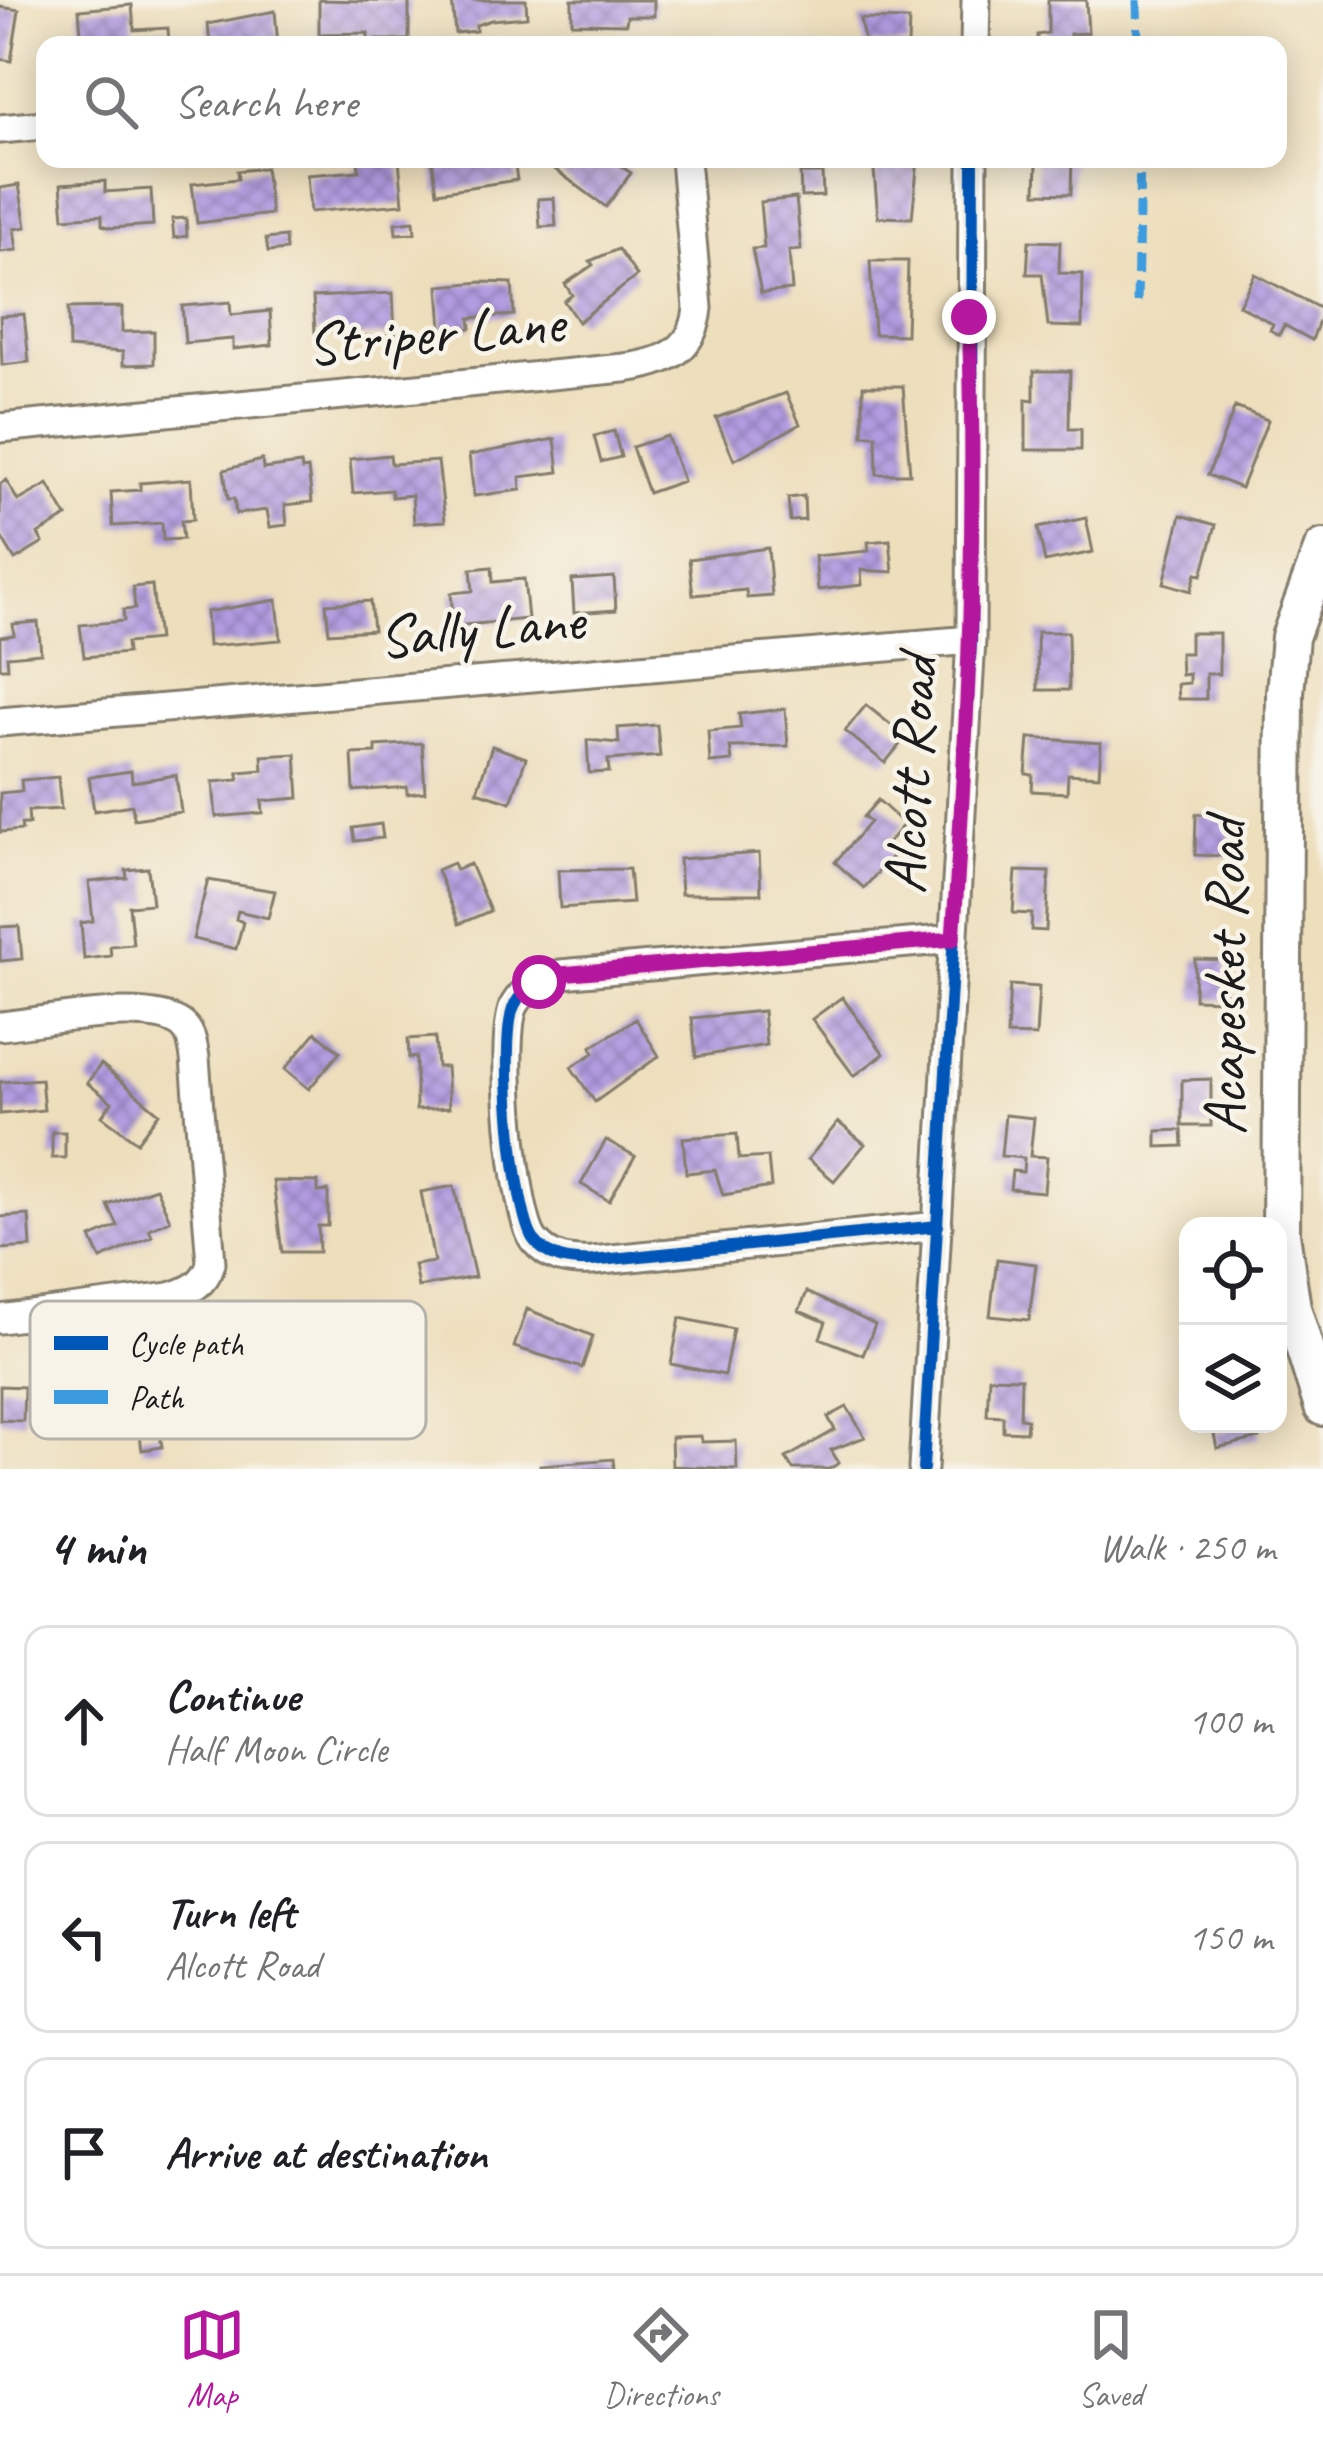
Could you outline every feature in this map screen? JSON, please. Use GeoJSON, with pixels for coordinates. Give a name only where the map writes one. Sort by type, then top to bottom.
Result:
{"type":"FeatureCollection","features":[{"type":"Feature","properties":{"kind":"main road","name":"Acapesket Road"},"geometry":{"type":"LineString","coordinates":[[1323,548],[1290,637],[1285,693],[1280,1193],[1286,1277],[1323,1407]]}},
{"type":"Feature","properties":{"kind":"street"},"geometry":{"type":"LineString","coordinates":[[976,0],[976,36]]}},
{"type":"Feature","properties":{"kind":"street"},"geometry":{"type":"LineString","coordinates":[[0,129],[36,126]]}},
{"type":"Feature","properties":{"kind":"street","name":"Striper Lane"},"geometry":{"type":"LineString","coordinates":[[0,428],[625,368],[667,359],[696,331],[686,168]]}},
{"type":"Feature","properties":{"kind":"street","name":"Alcott Road"},"geometry":{"type":"LineString","coordinates":[[923,1469],[971,640],[973,168]]}},
{"type":"Feature","properties":{"kind":"street","name":"Sally Lane"},"geometry":{"type":"LineString","coordinates":[[0,722],[971,640]]}},
{"type":"Feature","properties":{"kind":"street"},"geometry":{"type":"LineString","coordinates":[[938,1226],[592,1261],[571,1262],[545,1252],[524,1220],[506,1044],[515,1004],[528,989],[561,974],[953,939]]}},
{"type":"Feature","properties":{"kind":"street"},"geometry":{"type":"LineString","coordinates":[[0,1026],[143,1014],[181,1024],[192,1037],[211,1263],[207,1276],[191,1290],[139,1301]]}},
{"type":"Feature","properties":{"kind":"street"},"geometry":{"type":"LineString","coordinates":[[0,1319],[30,1315]]}},
{"type":"Feature","properties":{"kind":"building"},"geometry":{"type":"Polygon","coordinates":[[[319,0],[409,2],[409,36],[319,34],[319,0]]]}},
{"type":"Feature","properties":{"kind":"building"},"geometry":{"type":"Polygon","coordinates":[[[452,0],[526,0],[527,17],[491,20],[476,25],[476,31],[455,33],[452,0]]]}},
{"type":"Feature","properties":{"kind":"building"},"geometry":{"type":"Polygon","coordinates":[[[572,0],[654,0],[654,16],[627,16],[626,24],[572,23],[572,0]]]}},
{"type":"Feature","properties":{"kind":"building"},"geometry":{"type":"Polygon","coordinates":[[[1048,0],[1086,0],[1088,33],[1037,36],[1048,33],[1048,0]]]}},
{"type":"Feature","properties":{"kind":"building"},"geometry":{"type":"Polygon","coordinates":[[[132,5],[134,30],[168,28],[168,36],[81,36],[79,10],[132,5]]]}},
{"type":"Feature","properties":{"kind":"building"},"geometry":{"type":"Polygon","coordinates":[[[0,7],[19,10],[11,61],[0,59],[0,7]]]}},
{"type":"Feature","properties":{"kind":"building"},"geometry":{"type":"Polygon","coordinates":[[[275,11],[277,36],[209,36],[208,24],[275,11]]]}},
{"type":"Feature","properties":{"kind":"building"},"geometry":{"type":"Polygon","coordinates":[[[860,19],[909,20],[908,36],[863,36],[860,19]]]}},
{"type":"Feature","properties":{"kind":"building"},"geometry":{"type":"Polygon","coordinates":[[[265,168],[271,214],[197,223],[192,184],[238,179],[237,171],[265,168]]]}},
{"type":"Feature","properties":{"kind":"building"},"geometry":{"type":"Polygon","coordinates":[[[400,168],[403,204],[310,212],[307,175],[400,168]]]}},
{"type":"Feature","properties":{"kind":"building"},"geometry":{"type":"Polygon","coordinates":[[[433,168],[515,168],[517,180],[437,192],[433,168]]]}},
{"type":"Feature","properties":{"kind":"building"},"geometry":{"type":"Polygon","coordinates":[[[553,168],[624,168],[631,173],[606,207],[553,168]]]}},
{"type":"Feature","properties":{"kind":"building"},"geometry":{"type":"Polygon","coordinates":[[[874,168],[917,168],[912,218],[878,217],[874,168]]]}},
{"type":"Feature","properties":{"kind":"building"},"geometry":{"type":"Polygon","coordinates":[[[1037,168],[1072,168],[1071,194],[1036,193],[1037,168]]]}},
{"type":"Feature","properties":{"kind":"building"},"geometry":{"type":"Polygon","coordinates":[[[800,173],[822,173],[823,196],[801,197],[800,173]]]}},
{"type":"Feature","properties":{"kind":"building"},"geometry":{"type":"Polygon","coordinates":[[[105,181],[105,192],[151,189],[153,225],[111,228],[102,225],[102,215],[64,218],[61,184],[105,181]]]}},
{"type":"Feature","properties":{"kind":"building"},"geometry":{"type":"Polygon","coordinates":[[[19,185],[26,227],[14,229],[17,250],[0,252],[0,188],[19,185]]]}},
{"type":"Feature","properties":{"kind":"building"},"geometry":{"type":"Polygon","coordinates":[[[554,198],[556,226],[540,227],[538,199],[554,198]]]}},
{"type":"Feature","properties":{"kind":"building"},"geometry":{"type":"Polygon","coordinates":[[[796,198],[801,250],[789,251],[792,290],[761,293],[752,249],[764,248],[760,202],[796,198]]]}},
{"type":"Feature","properties":{"kind":"building"},"geometry":{"type":"Polygon","coordinates":[[[186,218],[187,236],[174,238],[172,219],[186,218]]]}},
{"type":"Feature","properties":{"kind":"building"},"geometry":{"type":"Polygon","coordinates":[[[414,221],[415,233],[396,234],[395,223],[414,221]]]}},
{"type":"Feature","properties":{"kind":"building"},"geometry":{"type":"Polygon","coordinates":[[[285,237],[286,250],[268,252],[266,239],[285,237]]]}},
{"type":"Feature","properties":{"kind":"building"},"geometry":{"type":"Polygon","coordinates":[[[1029,241],[1060,242],[1059,273],[1083,274],[1082,327],[1048,326],[1042,274],[1027,274],[1029,241]]]}},
{"type":"Feature","properties":{"kind":"building"},"geometry":{"type":"Polygon","coordinates":[[[618,249],[637,276],[578,322],[564,301],[572,295],[565,284],[593,265],[590,261],[618,249]]]}},
{"type":"Feature","properties":{"kind":"building"},"geometry":{"type":"Polygon","coordinates":[[[870,261],[908,261],[906,335],[874,334],[870,261]]]}},
{"type":"Feature","properties":{"kind":"building"},"geometry":{"type":"Polygon","coordinates":[[[1255,274],[1323,310],[1312,340],[1284,325],[1279,335],[1270,330],[1273,324],[1239,305],[1255,274]]]}},
{"type":"Feature","properties":{"kind":"building"},"geometry":{"type":"Polygon","coordinates":[[[512,283],[514,315],[470,318],[471,328],[442,330],[439,286],[512,283]]]}},
{"type":"Feature","properties":{"kind":"building"},"geometry":{"type":"Polygon","coordinates":[[[393,293],[395,335],[345,337],[345,330],[315,332],[313,297],[393,293]]]}},
{"type":"Feature","properties":{"kind":"building"},"geometry":{"type":"Polygon","coordinates":[[[230,302],[231,315],[270,311],[272,345],[233,349],[233,339],[185,343],[182,306],[230,302]]]}},
{"type":"Feature","properties":{"kind":"building"},"geometry":{"type":"Polygon","coordinates":[[[122,307],[122,332],[154,331],[154,364],[123,365],[123,352],[69,348],[68,308],[122,307]]]}},
{"type":"Feature","properties":{"kind":"building"},"geometry":{"type":"Polygon","coordinates":[[[24,314],[29,362],[2,365],[0,316],[24,314]]]}},
{"type":"Feature","properties":{"kind":"building"},"geometry":{"type":"Polygon","coordinates":[[[1034,371],[1070,371],[1069,429],[1081,429],[1081,450],[1026,450],[1026,399],[1034,400],[1034,371]]]}},
{"type":"Feature","properties":{"kind":"building"},"geometry":{"type":"Polygon","coordinates":[[[863,386],[903,386],[910,474],[877,474],[876,435],[863,435],[863,386]]]}},
{"type":"Feature","properties":{"kind":"building"},"geometry":{"type":"Polygon","coordinates":[[[786,393],[800,424],[734,460],[716,418],[786,393]]]}},
{"type":"Feature","properties":{"kind":"building"},"geometry":{"type":"Polygon","coordinates":[[[1235,407],[1268,420],[1241,488],[1208,475],[1235,407]]]}},
{"type":"Feature","properties":{"kind":"building"},"geometry":{"type":"Polygon","coordinates":[[[614,431],[621,457],[601,462],[594,436],[614,431]]]}},
{"type":"Feature","properties":{"kind":"building"},"geometry":{"type":"Polygon","coordinates":[[[667,436],[683,481],[648,493],[632,447],[667,436]]]}},
{"type":"Feature","properties":{"kind":"building"},"geometry":{"type":"Polygon","coordinates":[[[555,439],[559,472],[520,477],[521,490],[474,496],[469,455],[555,439]]]}},
{"type":"Feature","properties":{"kind":"building"},"geometry":{"type":"Polygon","coordinates":[[[390,455],[391,464],[438,461],[445,521],[414,523],[412,495],[392,497],[391,490],[353,493],[350,459],[390,455]]]}},
{"type":"Feature","properties":{"kind":"building"},"geometry":{"type":"Polygon","coordinates":[[[262,460],[263,469],[301,464],[302,470],[308,469],[312,502],[285,505],[287,525],[270,527],[267,510],[236,514],[234,499],[228,499],[224,470],[262,460]]]}},
{"type":"Feature","properties":{"kind":"building"},"geometry":{"type":"Polygon","coordinates":[[[191,479],[193,520],[181,521],[183,539],[163,540],[162,523],[113,526],[111,492],[140,490],[140,483],[191,479]]]}},
{"type":"Feature","properties":{"kind":"building"},"geometry":{"type":"Polygon","coordinates":[[[6,480],[18,501],[48,484],[67,517],[38,534],[43,543],[15,560],[0,535],[0,484],[6,480]]]}},
{"type":"Feature","properties":{"kind":"building"},"geometry":{"type":"Polygon","coordinates":[[[804,496],[805,520],[790,521],[788,498],[804,496]]]}},
{"type":"Feature","properties":{"kind":"building"},"geometry":{"type":"Polygon","coordinates":[[[1181,515],[1216,525],[1202,575],[1196,573],[1191,591],[1164,583],[1181,515]]]}},
{"type":"Feature","properties":{"kind":"building"},"geometry":{"type":"Polygon","coordinates":[[[1086,518],[1093,552],[1045,562],[1038,528],[1086,518]]]}},
{"type":"Feature","properties":{"kind":"building"},"geometry":{"type":"Polygon","coordinates":[[[890,540],[893,572],[861,570],[862,585],[818,590],[815,556],[869,551],[868,542],[890,540]]]}},
{"type":"Feature","properties":{"kind":"building"},"geometry":{"type":"Polygon","coordinates":[[[768,548],[772,596],[747,598],[746,590],[693,595],[689,559],[768,548]]]}},
{"type":"Feature","properties":{"kind":"building"},"geometry":{"type":"Polygon","coordinates":[[[492,567],[493,582],[524,579],[528,619],[454,626],[451,593],[473,591],[471,569],[492,567]]]}},
{"type":"Feature","properties":{"kind":"building"},"geometry":{"type":"Polygon","coordinates":[[[614,577],[616,610],[574,613],[572,580],[614,577]]]}},
{"type":"Feature","properties":{"kind":"building"},"geometry":{"type":"Polygon","coordinates":[[[152,585],[158,640],[126,643],[127,653],[84,657],[80,625],[124,621],[123,610],[135,609],[133,587],[152,585]]]}},
{"type":"Feature","properties":{"kind":"building"},"geometry":{"type":"Polygon","coordinates":[[[277,600],[281,640],[208,646],[206,612],[277,600]]]}},
{"type":"Feature","properties":{"kind":"building"},"geometry":{"type":"Polygon","coordinates":[[[370,601],[373,630],[329,633],[326,604],[370,601]]]}},
{"type":"Feature","properties":{"kind":"building"},"geometry":{"type":"Polygon","coordinates":[[[38,622],[41,653],[7,656],[8,668],[0,668],[0,637],[14,635],[13,624],[38,622]]]}},
{"type":"Feature","properties":{"kind":"building"},"geometry":{"type":"Polygon","coordinates":[[[1037,632],[1068,632],[1069,690],[1038,690],[1037,632]]]}},
{"type":"Feature","properties":{"kind":"building"},"geometry":{"type":"Polygon","coordinates":[[[1190,633],[1219,633],[1219,674],[1206,674],[1206,699],[1178,699],[1177,684],[1189,683],[1189,674],[1181,675],[1180,653],[1190,653],[1190,633]]]}},
{"type":"Feature","properties":{"kind":"building"},"geometry":{"type":"Polygon","coordinates":[[[866,705],[906,737],[885,763],[845,731],[866,705]]]}},
{"type":"Feature","properties":{"kind":"building"},"geometry":{"type":"Polygon","coordinates":[[[785,709],[788,746],[730,747],[732,761],[710,763],[708,731],[741,728],[739,714],[785,709]]]}},
{"type":"Feature","properties":{"kind":"building"},"geometry":{"type":"Polygon","coordinates":[[[657,725],[660,756],[608,760],[609,772],[589,773],[587,740],[619,743],[618,728],[657,725]]]}},
{"type":"Feature","properties":{"kind":"building"},"geometry":{"type":"Polygon","coordinates":[[[1029,738],[1101,743],[1099,776],[1068,774],[1067,793],[1032,791],[1033,775],[1026,774],[1029,738]]]}},
{"type":"Feature","properties":{"kind":"building"},"geometry":{"type":"Polygon","coordinates":[[[422,743],[425,792],[407,794],[407,787],[354,791],[352,754],[376,753],[376,746],[422,743]]]}},
{"type":"Feature","properties":{"kind":"building"},"geometry":{"type":"Polygon","coordinates":[[[492,746],[526,758],[511,802],[477,791],[492,746]]]}},
{"type":"Feature","properties":{"kind":"building"},"geometry":{"type":"Polygon","coordinates":[[[296,754],[299,798],[262,801],[263,813],[216,817],[213,782],[239,780],[238,772],[263,770],[262,756],[296,754]]]}},
{"type":"Feature","properties":{"kind":"building"},"geometry":{"type":"Polygon","coordinates":[[[131,771],[132,782],[176,775],[181,812],[134,819],[132,805],[94,811],[89,777],[131,771]]]}},
{"type":"Feature","properties":{"kind":"building"},"geometry":{"type":"Polygon","coordinates":[[[58,777],[61,809],[28,811],[29,824],[21,824],[22,830],[0,832],[0,793],[22,791],[21,780],[58,777]]]}},
{"type":"Feature","properties":{"kind":"building"},"geometry":{"type":"Polygon","coordinates":[[[878,800],[904,824],[885,846],[894,854],[864,888],[835,862],[870,822],[863,817],[878,800]]]}},
{"type":"Feature","properties":{"kind":"building"},"geometry":{"type":"Polygon","coordinates":[[[1196,814],[1230,815],[1229,856],[1195,855],[1196,814]]]}},
{"type":"Feature","properties":{"kind":"building"},"geometry":{"type":"Polygon","coordinates":[[[381,824],[383,838],[355,841],[353,828],[381,824]]]}},
{"type":"Feature","properties":{"kind":"building"},"geometry":{"type":"Polygon","coordinates":[[[759,853],[761,894],[681,894],[679,859],[759,853]]]}},
{"type":"Feature","properties":{"kind":"building"},"geometry":{"type":"Polygon","coordinates":[[[453,863],[456,870],[470,864],[490,911],[459,924],[437,870],[453,863]]]}},
{"type":"Feature","properties":{"kind":"building"},"geometry":{"type":"Polygon","coordinates":[[[148,868],[152,904],[129,906],[133,944],[110,946],[111,956],[84,959],[81,923],[93,921],[89,882],[127,878],[126,870],[148,868]]]}},
{"type":"Feature","properties":{"kind":"building"},"geometry":{"type":"Polygon","coordinates":[[[629,869],[632,903],[560,908],[558,870],[629,869]]]}},
{"type":"Feature","properties":{"kind":"building"},"geometry":{"type":"Polygon","coordinates":[[[1016,871],[1049,872],[1046,931],[1031,930],[1032,914],[1013,913],[1016,871]]]}},
{"type":"Feature","properties":{"kind":"building"},"geometry":{"type":"Polygon","coordinates":[[[208,880],[275,891],[268,918],[238,911],[236,919],[243,922],[236,949],[193,939],[208,880]]]}},
{"type":"Feature","properties":{"kind":"building"},"geometry":{"type":"Polygon","coordinates":[[[19,926],[22,959],[0,961],[0,927],[19,926]]]}},
{"type":"Feature","properties":{"kind":"building"},"geometry":{"type":"Polygon","coordinates":[[[1195,959],[1226,960],[1224,1000],[1194,999],[1195,959]]]}},
{"type":"Feature","properties":{"kind":"building"},"geometry":{"type":"Polygon","coordinates":[[[1010,985],[1039,987],[1036,1036],[1007,1035],[1010,985]]]}},
{"type":"Feature","properties":{"kind":"building"},"geometry":{"type":"Polygon","coordinates":[[[842,997],[884,1054],[854,1076],[812,1019],[842,997]]]}},
{"type":"Feature","properties":{"kind":"building"},"geometry":{"type":"Polygon","coordinates":[[[763,1011],[766,1045],[696,1057],[692,1018],[763,1011]]]}},
{"type":"Feature","properties":{"kind":"building"},"geometry":{"type":"Polygon","coordinates":[[[636,1019],[659,1056],[595,1102],[571,1067],[594,1053],[591,1047],[636,1019]]]}},
{"type":"Feature","properties":{"kind":"building"},"geometry":{"type":"Polygon","coordinates":[[[316,1032],[340,1052],[309,1089],[285,1069],[316,1032]]]}},
{"type":"Feature","properties":{"kind":"building"},"geometry":{"type":"Polygon","coordinates":[[[435,1037],[437,1067],[446,1067],[449,1108],[416,1110],[416,1057],[409,1058],[408,1039],[435,1037]]]}},
{"type":"Feature","properties":{"kind":"building"},"geometry":{"type":"Polygon","coordinates":[[[101,1064],[159,1113],[137,1142],[102,1116],[112,1102],[87,1083],[101,1064]]]}},
{"type":"Feature","properties":{"kind":"building"},"geometry":{"type":"Polygon","coordinates":[[[41,1079],[44,1110],[0,1114],[0,1082],[41,1079]]]}},
{"type":"Feature","properties":{"kind":"building"},"geometry":{"type":"Polygon","coordinates":[[[1211,1079],[1211,1126],[1182,1126],[1182,1080],[1211,1079]]]}},
{"type":"Feature","properties":{"kind":"building"},"geometry":{"type":"Polygon","coordinates":[[[1005,1115],[1034,1118],[1030,1156],[1047,1157],[1044,1192],[1010,1189],[1012,1171],[1023,1172],[1024,1158],[1001,1156],[1005,1115]]]}},
{"type":"Feature","properties":{"kind":"building"},"geometry":{"type":"Polygon","coordinates":[[[838,1122],[865,1144],[834,1181],[808,1159],[838,1122]]]}},
{"type":"Feature","properties":{"kind":"building"},"geometry":{"type":"Polygon","coordinates":[[[1182,1130],[1183,1146],[1157,1147],[1157,1131],[1182,1130]]]}},
{"type":"Feature","properties":{"kind":"building"},"geometry":{"type":"Polygon","coordinates":[[[52,1132],[65,1132],[65,1158],[52,1158],[52,1132]]]}},
{"type":"Feature","properties":{"kind":"building"},"geometry":{"type":"Polygon","coordinates":[[[737,1134],[739,1159],[768,1157],[771,1187],[723,1195],[715,1170],[686,1173],[683,1138],[737,1134]]]}},
{"type":"Feature","properties":{"kind":"building"},"geometry":{"type":"Polygon","coordinates":[[[606,1140],[635,1156],[609,1201],[581,1184],[606,1140]]]}},
{"type":"Feature","properties":{"kind":"building"},"geometry":{"type":"Polygon","coordinates":[[[273,1181],[318,1182],[318,1192],[328,1191],[328,1226],[318,1226],[319,1252],[282,1252],[273,1181]]]}},
{"type":"Feature","properties":{"kind":"building"},"geometry":{"type":"Polygon","coordinates":[[[454,1186],[475,1277],[418,1287],[414,1265],[434,1262],[421,1192],[454,1186]]]}},
{"type":"Feature","properties":{"kind":"building"},"geometry":{"type":"Polygon","coordinates":[[[156,1188],[170,1220],[149,1229],[152,1236],[101,1259],[91,1238],[118,1226],[108,1205],[156,1188]]]}},
{"type":"Feature","properties":{"kind":"building"},"geometry":{"type":"Polygon","coordinates":[[[29,1215],[31,1247],[0,1249],[0,1217],[29,1215]]]}},
{"type":"Feature","properties":{"kind":"building"},"geometry":{"type":"Polygon","coordinates":[[[997,1259],[1036,1264],[1029,1320],[990,1316],[997,1259]]]}},
{"type":"Feature","properties":{"kind":"building"},"geometry":{"type":"Polygon","coordinates":[[[807,1292],[875,1325],[863,1355],[820,1338],[826,1322],[799,1311],[807,1292]]]}},
{"type":"Feature","properties":{"kind":"building"},"geometry":{"type":"Polygon","coordinates":[[[527,1309],[593,1336],[582,1368],[514,1347],[527,1309]]]}},
{"type":"Feature","properties":{"kind":"building"},"geometry":{"type":"Polygon","coordinates":[[[680,1318],[733,1329],[724,1375],[671,1364],[680,1318]]]}},
{"type":"Feature","properties":{"kind":"building"},"geometry":{"type":"Polygon","coordinates":[[[989,1377],[1021,1378],[1020,1418],[1027,1419],[1026,1432],[1003,1431],[1003,1416],[987,1415],[989,1377]]]}},
{"type":"Feature","properties":{"kind":"building"},"geometry":{"type":"Polygon","coordinates":[[[0,1386],[24,1387],[23,1421],[0,1420],[0,1386]]]}},
{"type":"Feature","properties":{"kind":"building"},"geometry":{"type":"Polygon","coordinates":[[[847,1407],[865,1437],[831,1450],[839,1463],[829,1469],[793,1469],[786,1458],[835,1430],[828,1417],[847,1407]]]}},
{"type":"Feature","properties":{"kind":"building"},"geometry":{"type":"Polygon","coordinates":[[[1259,1433],[1260,1438],[1217,1448],[1214,1434],[1259,1433]]]}},
{"type":"Feature","properties":{"kind":"building"},"geometry":{"type":"Polygon","coordinates":[[[701,1436],[702,1442],[736,1441],[737,1469],[672,1466],[671,1437],[701,1436]]]}},
{"type":"Feature","properties":{"kind":"building"},"geometry":{"type":"Polygon","coordinates":[[[141,1439],[161,1439],[162,1447],[142,1450],[141,1439]]]}},
{"type":"Feature","properties":{"kind":"building"},"geometry":{"type":"Polygon","coordinates":[[[613,1459],[614,1469],[541,1469],[540,1465],[613,1459]]]}},
{"type":"Feature","properties":{"kind":"marked path"},"geometry":{"type":"LineString","coordinates":[[1137,0],[1138,36]]}},
{"type":"Feature","properties":{"kind":"marked path"},"geometry":{"type":"LineString","coordinates":[[1137,302],[1140,168]]}},
{"type":"Feature","properties":{"kind":"cycle path"},"geometry":{"type":"LineString","coordinates":[[923,1469],[971,640],[973,168]]}},
{"type":"Feature","properties":{"kind":"cycle path"},"geometry":{"type":"LineString","coordinates":[[938,1226],[592,1261],[553,1255],[534,1240],[520,1196],[508,1049],[510,1021],[519,998],[561,974],[954,939]]}},
{"type":"Feature","properties":{"kind":"route"},"geometry":{"type":"LineString","coordinates":[[539,982],[561,974],[953,939],[971,640],[974,450],[969,317]]}}]}
